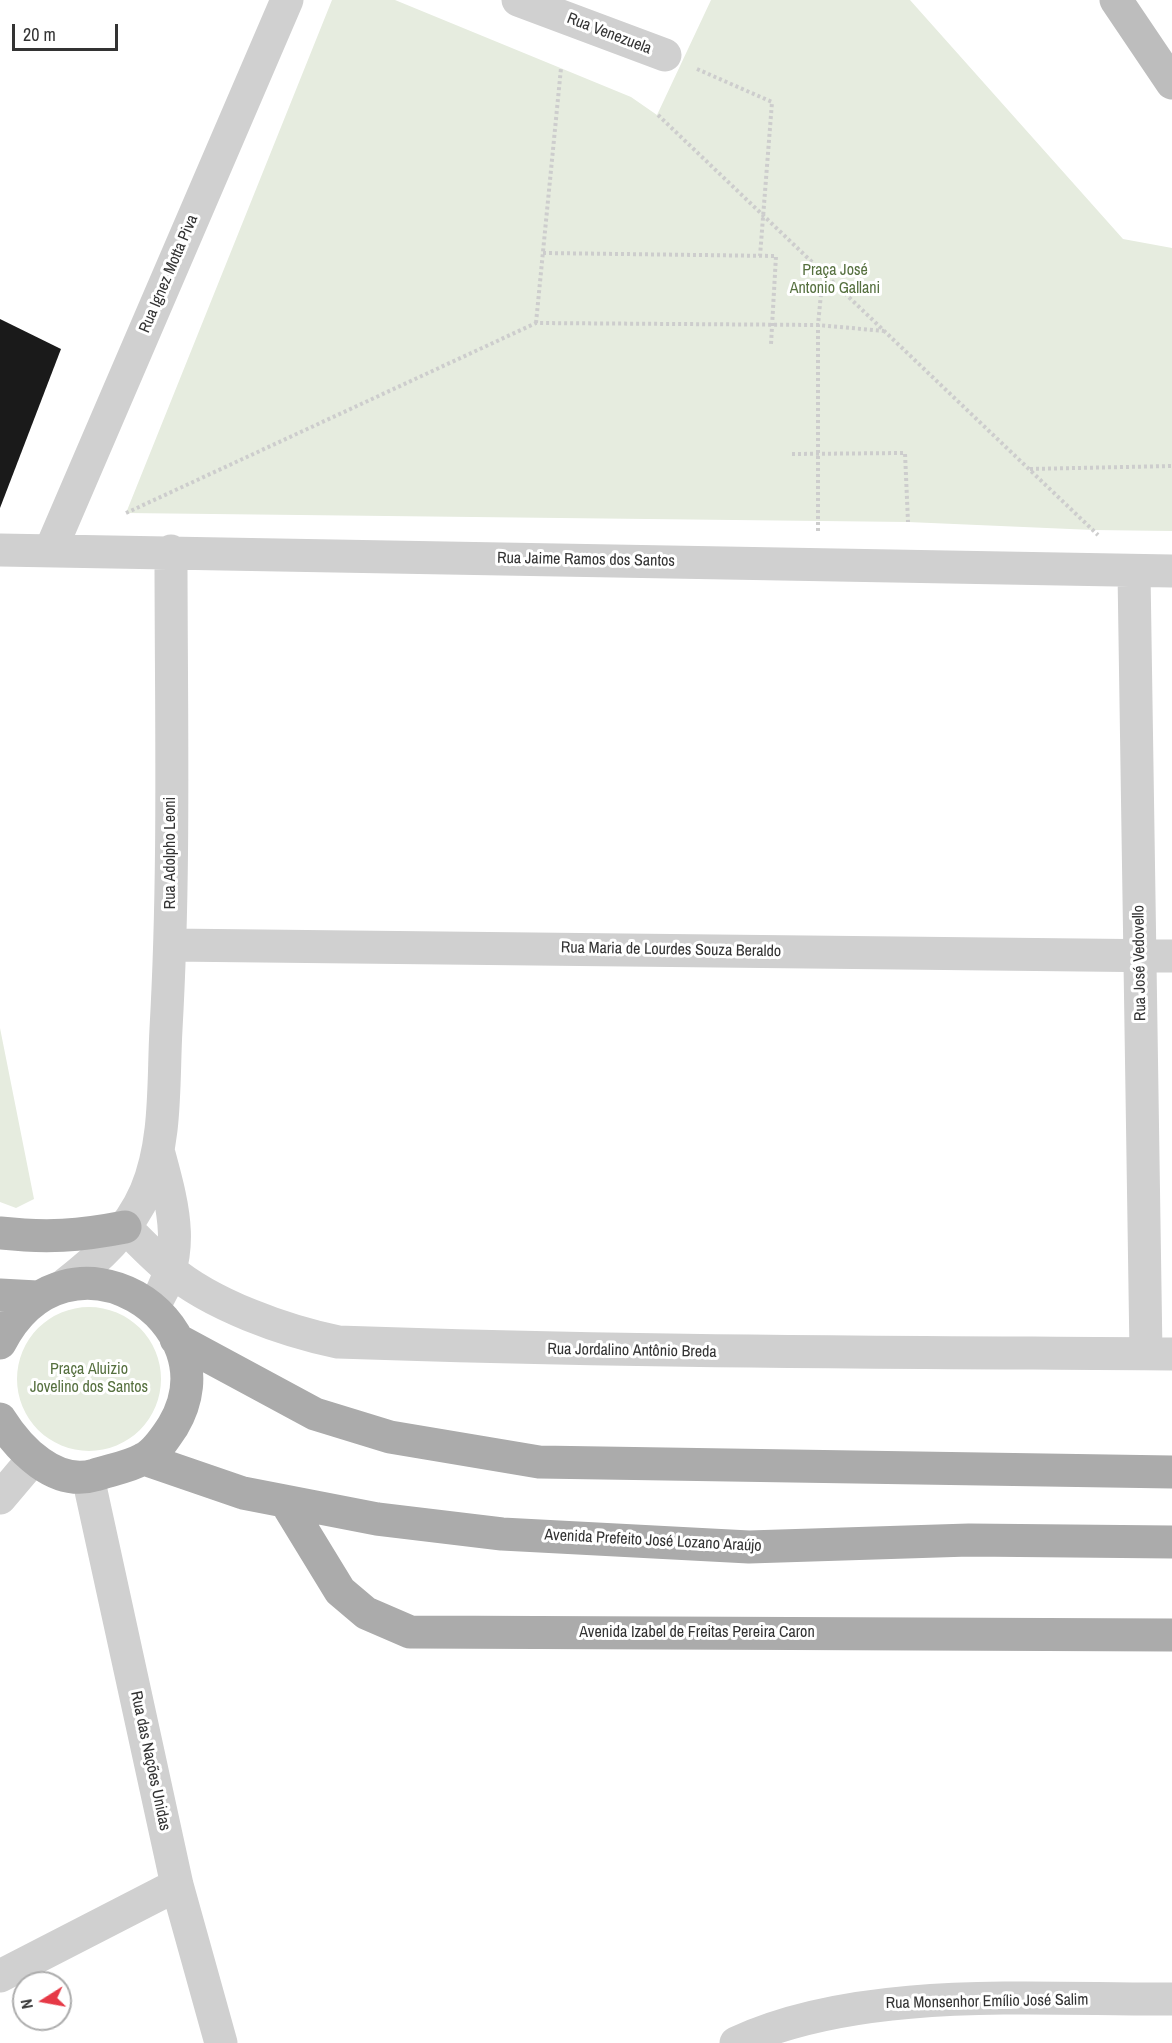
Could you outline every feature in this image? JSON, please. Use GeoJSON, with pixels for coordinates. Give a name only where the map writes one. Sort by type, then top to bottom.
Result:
{"type":"FeatureCollection","features":[{"type":"Feature","properties":{"kind":"main road"},"geometry":{"type":"LineString","coordinates":[[0,1233],[41,1237],[78,1236],[125,1227]]}},
{"type":"Feature","properties":{"kind":"main road"},"geometry":{"type":"LineString","coordinates":[[0,1294],[50,1291],[95,1282],[126,1290],[153,1307],[166,1322],[176,1339],[184,1365],[185,1392],[177,1418],[164,1441],[144,1459],[88,1477],[69,1475],[33,1459],[13,1440],[0,1419]]}},
{"type":"Feature","properties":{"kind":"main road"},"geometry":{"type":"LineString","coordinates":[[0,1343],[11,1320],[50,1291]]}},
{"type":"Feature","properties":{"kind":"main road"},"geometry":{"type":"LineString","coordinates":[[176,1339],[315,1413],[390,1437],[539,1462],[1172,1472]]}},
{"type":"Feature","properties":{"kind":"main road","name":"Avenida Prefeito José Lozano Araújo"},"geometry":{"type":"LineString","coordinates":[[144,1459],[243,1493],[377,1519],[502,1534],[749,1547],[969,1540],[1172,1542]]}},
{"type":"Feature","properties":{"kind":"main road","name":"Avenida Izabel de Freitas Pereira Caron"},"geometry":{"type":"LineString","coordinates":[[285,1501],[340,1591],[366,1613],[410,1632],[1172,1635]]}},
{"type":"Feature","properties":{"kind":"street","name":"Rua Ignez Motta Piva"},"geometry":{"type":"LineString","coordinates":[[51,549],[287,0]]}},
{"type":"Feature","properties":{"kind":"street","name":"Rua Venezuela"},"geometry":{"type":"LineString","coordinates":[[518,0],[665,55]]}},
{"type":"Feature","properties":{"kind":"street"},"geometry":{"type":"LineString","coordinates":[[1116,0],[1172,83]]}},
{"type":"Feature","properties":{"kind":"street","name":"Rua Jaime Ramos dos Santos"},"geometry":{"type":"LineString","coordinates":[[0,550],[171,551],[1172,571]]}},
{"type":"Feature","properties":{"kind":"street","name":"Rua Adolpho Leoni"},"geometry":{"type":"LineString","coordinates":[[50,1291],[97,1259],[125,1227],[145,1192],[159,1154],[170,945],[171,551]]}},
{"type":"Feature","properties":{"kind":"street","name":"Rua José Vedovello"},"geometry":{"type":"LineString","coordinates":[[1134,572],[1140,955],[1159,1354]]}},
{"type":"Feature","properties":{"kind":"street","name":"Rua Maria de Lourdes Souza Beraldo"},"geometry":{"type":"LineString","coordinates":[[170,945],[1172,956]]}},
{"type":"Feature","properties":{"kind":"street","name":"Rua Adolpho Leoni"},"geometry":{"type":"LineString","coordinates":[[153,1307],[166,1287],[175,1246],[174,1206],[159,1154]]}},
{"type":"Feature","properties":{"kind":"street","name":"Rua Jordalino Antônio Breda"},"geometry":{"type":"LineString","coordinates":[[125,1227],[170,1270],[231,1308],[314,1337],[338,1342],[536,1349],[727,1352],[1159,1354]]}},
{"type":"Feature","properties":{"kind":"street"},"geometry":{"type":"LineString","coordinates":[[0,1498],[33,1459]]}},
{"type":"Feature","properties":{"kind":"street","name":"Rua das Nações Unidas"},"geometry":{"type":"LineString","coordinates":[[88,1477],[177,1885],[221,2043]]}},
{"type":"Feature","properties":{"kind":"street"},"geometry":{"type":"LineString","coordinates":[[0,1976],[177,1885]]}},
{"type":"Feature","properties":{"kind":"street","name":"Rua Monsenhor Emílio José Salim"},"geometry":{"type":"LineString","coordinates":[[744,2041],[816,2017],[891,2003],[1172,1999]]}},
{"type":"Feature","properties":{"kind":"path"},"geometry":{"type":"LineString","coordinates":[[665,55],[772,102],[760,256]]}},
{"type":"Feature","properties":{"kind":"path"},"geometry":{"type":"LineString","coordinates":[[536,324],[561,68]]}},
{"type":"Feature","properties":{"kind":"path"},"geometry":{"type":"LineString","coordinates":[[658,115],[1134,572]]}},
{"type":"Feature","properties":{"kind":"path"},"geometry":{"type":"LineString","coordinates":[[543,253],[776,256],[771,344]]}},
{"type":"Feature","properties":{"kind":"path"},"geometry":{"type":"LineString","coordinates":[[818,565],[818,325],[823,273]]}},
{"type":"Feature","properties":{"kind":"path"},"geometry":{"type":"LineString","coordinates":[[126,513],[536,324],[773,324],[818,325],[884,331]]}},
{"type":"Feature","properties":{"kind":"path"},"geometry":{"type":"LineString","coordinates":[[792,454],[905,453],[908,522]]}},
{"type":"Feature","properties":{"kind":"path"},"geometry":{"type":"LineString","coordinates":[[1029,470],[1172,466]]}},
{"type":"Feature","properties":{"kind":"green space","name":"Praça José Antonio Gallani"},"geometry":{"type":"Polygon","coordinates":[[[332,0],[395,0],[631,97],[657,115],[711,0],[910,0],[1123,239],[1172,248],[1172,531],[908,522],[126,513],[332,0]]]}},
{"type":"Feature","properties":{"kind":"green space"},"geometry":{"type":"Polygon","coordinates":[[[0,1028],[34,1199],[16,1208],[0,1202],[0,1028]]]}},
{"type":"Feature","properties":{"kind":"green space","name":"Praça Aluizio Jovelino dos Santos"},"geometry":{"type":"Polygon","coordinates":[[[89,1307],[117,1312],[140,1328],[156,1351],[161,1379],[156,1407],[140,1430],[117,1446],[89,1451],[61,1446],[38,1430],[22,1407],[17,1379],[22,1351],[38,1328],[61,1312],[89,1307]]]}},
{"type":"Feature","properties":{"kind":"building"},"geometry":{"type":"Polygon","coordinates":[[[0,319],[61,349],[0,508],[0,319]]]}}]}
